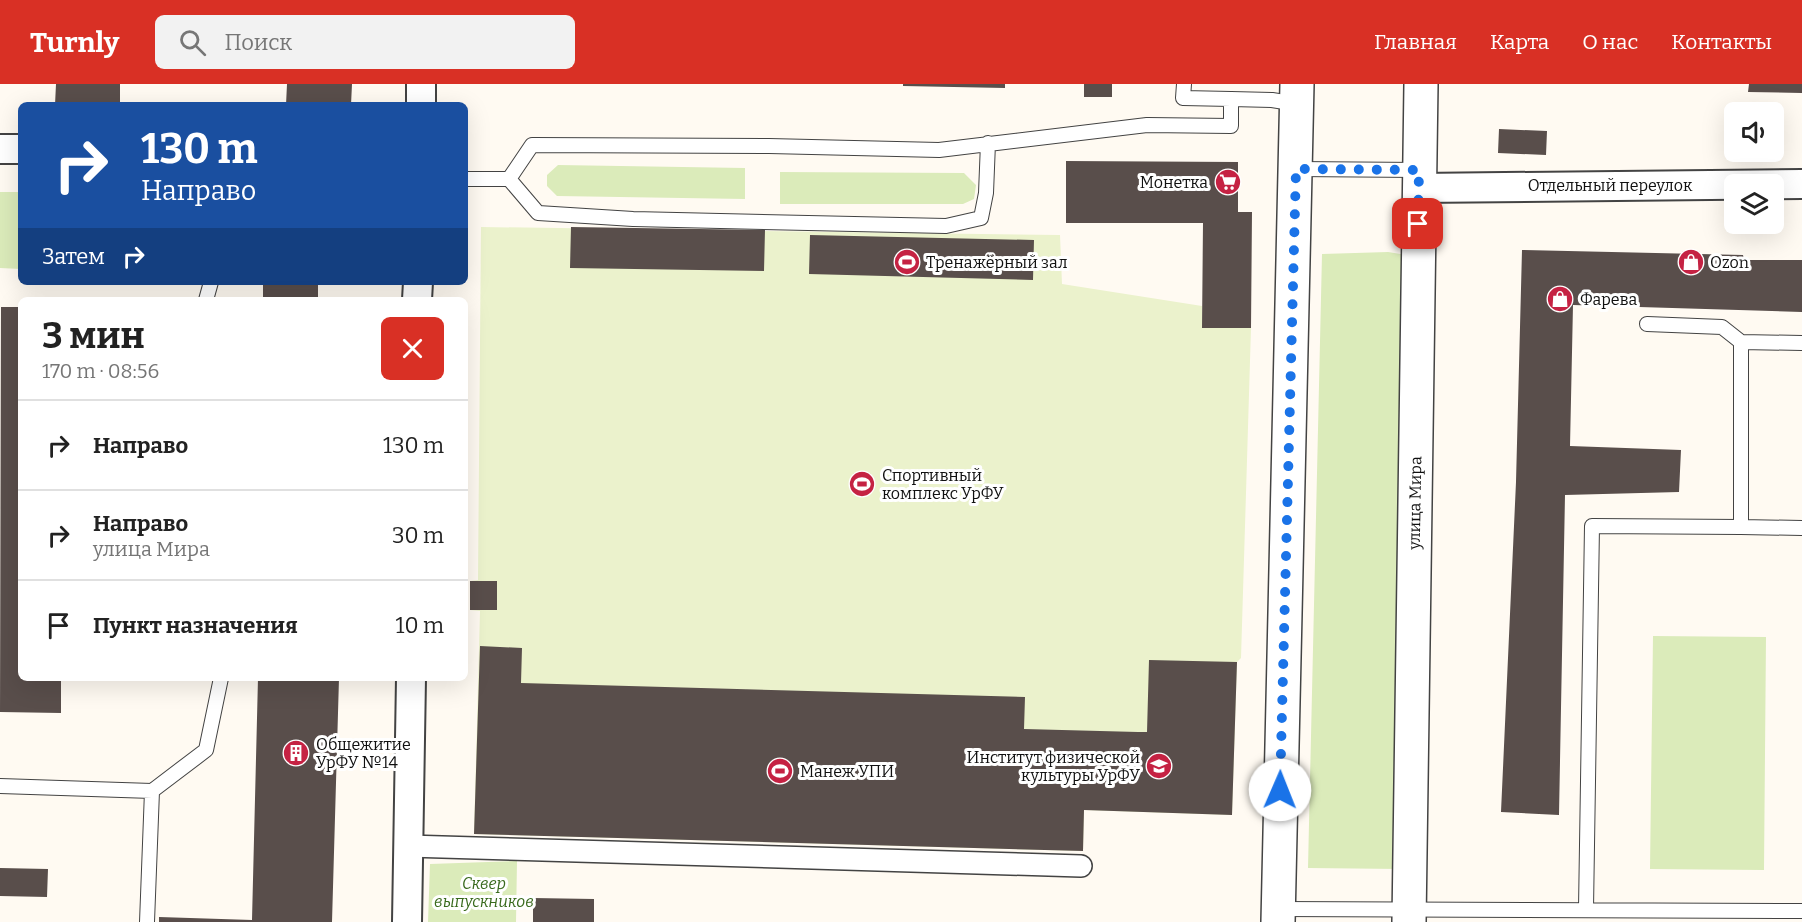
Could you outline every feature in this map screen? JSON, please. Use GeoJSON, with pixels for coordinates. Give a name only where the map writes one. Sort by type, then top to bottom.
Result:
{"type":"FeatureCollection","features":[{"type":"Feature","properties":{"kind":"street"},"geometry":{"type":"LineString","coordinates":[[421,84],[421,102]]}},
{"type":"Feature","properties":{"kind":"street","name":"улица Мира"},"geometry":{"type":"LineString","coordinates":[[1409,916],[1420,84]]}},
{"type":"Feature","properties":{"kind":"street"},"geometry":{"type":"LineString","coordinates":[[1278,915],[1297,94]]}},
{"type":"Feature","properties":{"kind":"street"},"geometry":{"type":"LineString","coordinates":[[0,149],[18,149]]}},
{"type":"Feature","properties":{"kind":"street","name":"Отдельный переулок"},"geometry":{"type":"LineString","coordinates":[[1418,179],[1802,184]]}},
{"type":"Feature","properties":{"kind":"street"},"geometry":{"type":"LineString","coordinates":[[407,922],[411,681]]}},
{"type":"Feature","properties":{"kind":"street"},"geometry":{"type":"LineString","coordinates":[[408,846],[1081,866]]}},
{"type":"Feature","properties":{"kind":"lane"},"geometry":{"type":"LineString","coordinates":[[1184,84],[1183,98],[1272,100],[1297,94]]}},
{"type":"Feature","properties":{"kind":"lane"},"geometry":{"type":"LineString","coordinates":[[509,179],[532,145],[769,146],[939,150],[1147,124],[1231,126],[1231,99]]}},
{"type":"Feature","properties":{"kind":"lane"},"geometry":{"type":"LineString","coordinates":[[468,179],[509,179],[538,213],[633,219],[946,226],[981,218],[986,193],[988,143]]}},
{"type":"Feature","properties":{"kind":"lane"},"geometry":{"type":"LineString","coordinates":[[1296,169],[1418,179]]}},
{"type":"Feature","properties":{"kind":"lane"},"geometry":{"type":"LineString","coordinates":[[1647,324],[1722,327],[1741,342],[1802,343]]}},
{"type":"Feature","properties":{"kind":"lane"},"geometry":{"type":"LineString","coordinates":[[1741,342],[1741,527]]}},
{"type":"Feature","properties":{"kind":"lane"},"geometry":{"type":"LineString","coordinates":[[1586,909],[1592,526],[1802,528]]}},
{"type":"Feature","properties":{"kind":"lane"},"geometry":{"type":"LineString","coordinates":[[0,786],[152,790],[206,750],[220,681]]}},
{"type":"Feature","properties":{"kind":"lane"},"geometry":{"type":"LineString","coordinates":[[147,922],[152,790]]}},
{"type":"Feature","properties":{"kind":"lane"},"geometry":{"type":"LineString","coordinates":[[1278,915],[1409,916],[1586,909],[1793,914]]}},
{"type":"Feature","properties":{"kind":"green space"},"geometry":{"type":"Polygon","coordinates":[[[558,165],[745,168],[745,199],[557,196],[547,186],[547,175],[558,165]]]}},
{"type":"Feature","properties":{"kind":"green space"},"geometry":{"type":"Polygon","coordinates":[[[780,172],[964,173],[976,185],[974,199],[963,204],[780,204],[780,172]]]}},
{"type":"Feature","properties":{"kind":"green space"},"geometry":{"type":"Polygon","coordinates":[[[0,192],[18,192],[18,269],[0,268],[0,192]]]}},
{"type":"Feature","properties":{"kind":"green space","name":"Спортивный комплекс УрФУ"},"geometry":{"type":"Polygon","coordinates":[[[481,227],[1060,235],[1062,284],[1202,306],[1203,328],[1251,328],[1241,658],[1237,662],[1232,815],[1084,810],[1083,851],[474,834],[480,611],[470,610],[470,581],[478,580],[481,227]]]}},
{"type":"Feature","properties":{"kind":"green space"},"geometry":{"type":"Polygon","coordinates":[[[1388,252],[1413,256],[1400,869],[1308,868],[1322,254],[1388,252]]]}},
{"type":"Feature","properties":{"kind":"green space"},"geometry":{"type":"Polygon","coordinates":[[[1653,636],[1766,637],[1764,870],[1650,869],[1653,636]]]}},
{"type":"Feature","properties":{"kind":"green space","name":"Сквер выпускников"},"geometry":{"type":"Polygon","coordinates":[[[517,861],[516,922],[428,922],[430,864],[517,861]]]}},
{"type":"Feature","properties":{"kind":"building"},"geometry":{"type":"Polygon","coordinates":[[[56,84],[120,84],[120,102],[55,102],[56,84]]]}},
{"type":"Feature","properties":{"kind":"building"},"geometry":{"type":"Polygon","coordinates":[[[287,84],[352,84],[351,102],[286,102],[287,84]]]}},
{"type":"Feature","properties":{"kind":"building"},"geometry":{"type":"Polygon","coordinates":[[[903,84],[1005,84],[1005,88],[903,86],[903,84]]]}},
{"type":"Feature","properties":{"kind":"building"},"geometry":{"type":"Polygon","coordinates":[[[1084,84],[1112,84],[1112,97],[1084,97],[1084,84]]]}},
{"type":"Feature","properties":{"kind":"building"},"geometry":{"type":"Polygon","coordinates":[[[1749,84],[1802,84],[1802,93],[1748,92],[1749,84]]]}},
{"type":"Feature","properties":{"kind":"building"},"geometry":{"type":"Polygon","coordinates":[[[1499,129],[1547,131],[1546,155],[1498,153],[1499,129]]]}},
{"type":"Feature","properties":{"kind":"building"},"geometry":{"type":"Polygon","coordinates":[[[1066,161],[1238,162],[1238,212],[1252,212],[1251,328],[1202,328],[1203,223],[1066,223],[1066,161]]]}},
{"type":"Feature","properties":{"kind":"building"},"geometry":{"type":"Polygon","coordinates":[[[571,227],[765,230],[764,271],[570,268],[571,227]]]}},
{"type":"Feature","properties":{"kind":"building","name":"Тренажёрный зал"},"geometry":{"type":"Polygon","coordinates":[[[810,235],[1034,240],[1033,280],[809,274],[810,235]]]}},
{"type":"Feature","properties":{"kind":"building"},"geometry":{"type":"Polygon","coordinates":[[[1522,250],[1743,255],[1744,260],[1802,260],[1802,312],[1573,305],[1570,446],[1681,450],[1679,492],[1565,495],[1559,815],[1501,812],[1516,482],[1522,250]]]}},
{"type":"Feature","properties":{"kind":"building"},"geometry":{"type":"Polygon","coordinates":[[[263,285],[318,285],[318,297],[263,297],[263,285]]]}},
{"type":"Feature","properties":{"kind":"building"},"geometry":{"type":"Polygon","coordinates":[[[1,307],[18,307],[18,681],[61,681],[61,713],[0,712],[1,307]]]}},
{"type":"Feature","properties":{"kind":"building"},"geometry":{"type":"Polygon","coordinates":[[[470,581],[497,581],[497,610],[470,610],[470,581]]]}},
{"type":"Feature","properties":{"kind":"building","name":"Манеж УПИ"},"geometry":{"type":"Polygon","coordinates":[[[480,646],[522,648],[521,683],[1025,697],[1024,729],[1138,732],[1147,732],[1149,660],[1237,662],[1232,815],[1084,810],[1083,851],[474,834],[480,646]]]}},
{"type":"Feature","properties":{"kind":"building","name":"Общежитие УрФУ №14"},"geometry":{"type":"Polygon","coordinates":[[[258,681],[339,681],[332,922],[159,922],[159,917],[252,920],[258,681]]]}},
{"type":"Feature","properties":{"kind":"building"},"geometry":{"type":"Polygon","coordinates":[[[0,868],[48,869],[47,897],[0,896],[0,868]]]}},
{"type":"Feature","properties":{"kind":"building"},"geometry":{"type":"Polygon","coordinates":[[[533,898],[594,899],[594,922],[533,922],[533,898]]]}},
{"type":"Feature","properties":{"kind":"place","name":"Монетка"},"geometry":{"type":"Point","coordinates":[1228,182]}},
{"type":"Feature","properties":{"kind":"place","name":"Тренажёрный зал"},"geometry":{"type":"Point","coordinates":[907,262]}},
{"type":"Feature","properties":{"kind":"place","name":"Ozon"},"geometry":{"type":"Point","coordinates":[1691,262]}},
{"type":"Feature","properties":{"kind":"place","name":"Фарева"},"geometry":{"type":"Point","coordinates":[1560,299]}},
{"type":"Feature","properties":{"kind":"place","name":"Спортивный комплекс УрФУ"},"geometry":{"type":"Point","coordinates":[862,484]}},
{"type":"Feature","properties":{"kind":"place","name":"Общежитие УрФУ №14"},"geometry":{"type":"Point","coordinates":[296,753]}},
{"type":"Feature","properties":{"kind":"place","name":"Институт физической культуры УрФУ"},"geometry":{"type":"Point","coordinates":[1159,766]}},
{"type":"Feature","properties":{"kind":"place","name":"Манеж УПИ"},"geometry":{"type":"Point","coordinates":[780,771]}},
{"type":"Feature","properties":{"kind":"route"},"geometry":{"type":"LineString","coordinates":[[1280,790],[1296,169],[1419,170],[1418,224]]}}]}
